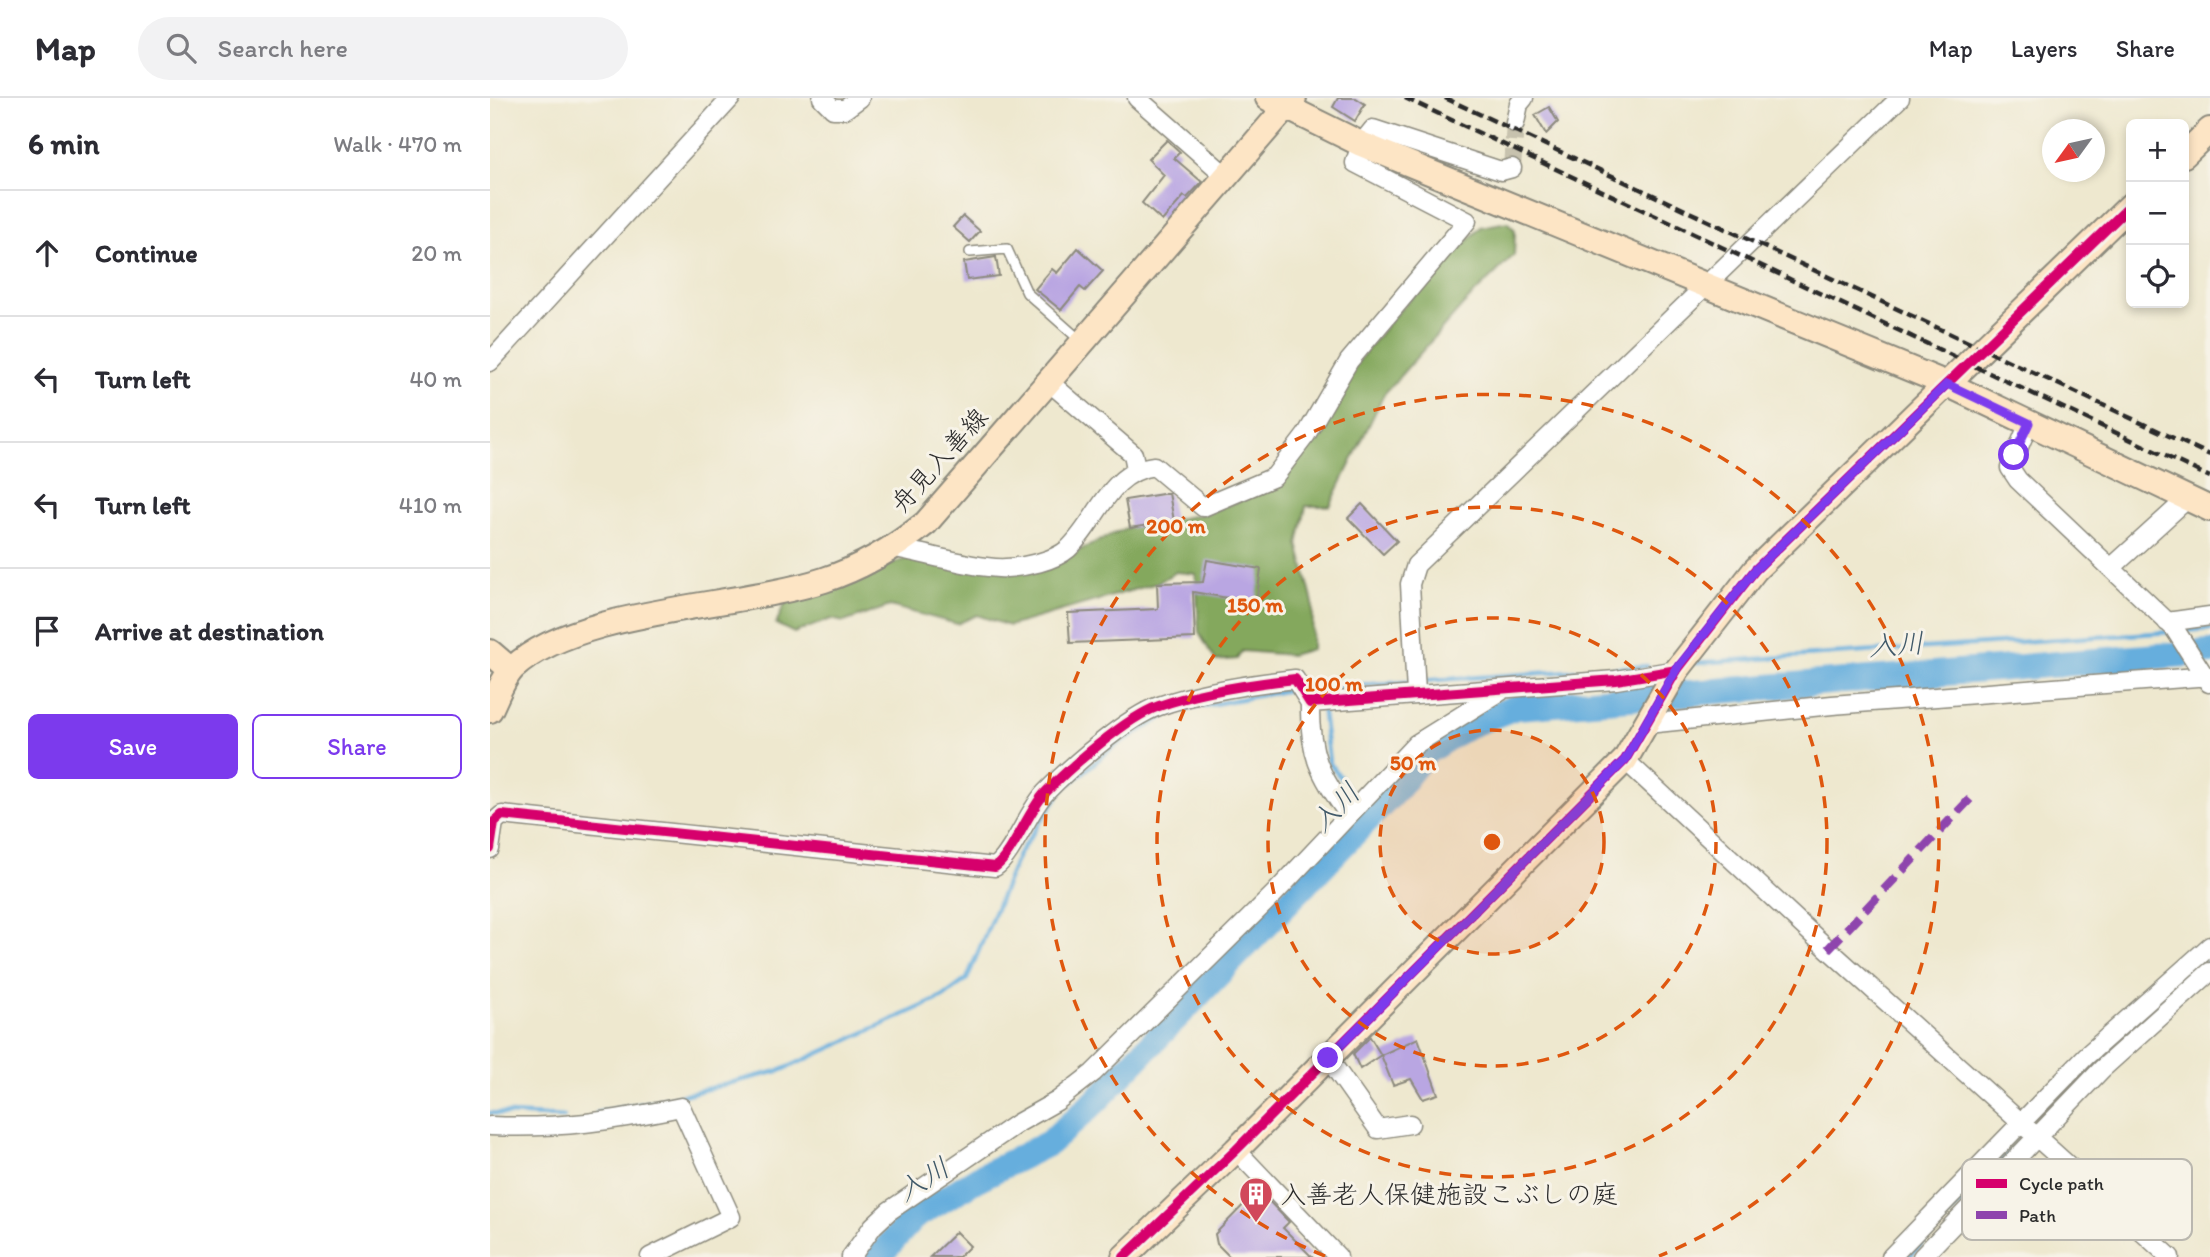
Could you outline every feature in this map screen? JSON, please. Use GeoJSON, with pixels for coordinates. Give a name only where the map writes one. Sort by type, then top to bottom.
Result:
{"type":"FeatureCollection","features":[{"type":"Feature","properties":{"kind":"street"},"geometry":{"type":"LineString","coordinates":[[490,362],[731,98]]}},
{"type":"Feature","properties":{"kind":"street"},"geometry":{"type":"LineString","coordinates":[[822,98],[833,109],[845,108],[860,98]]}},
{"type":"Feature","properties":{"kind":"street"},"geometry":{"type":"LineString","coordinates":[[1137,98],[1226,176]]}},
{"type":"Feature","properties":{"kind":"street"},"geometry":{"type":"LineString","coordinates":[[1515,123],[1519,104],[1524,98]]}},
{"type":"Feature","properties":{"kind":"street"},"geometry":{"type":"LineString","coordinates":[[1416,693],[1410,584],[1416,565],[1900,98]]}},
{"type":"Feature","properties":{"kind":"street"},"geometry":{"type":"LineString","coordinates":[[1283,101],[1361,144],[1947,384],[2210,509]]}},
{"type":"Feature","properties":{"kind":"street","name":"舟見入善線"},"geometry":{"type":"LineString","coordinates":[[490,710],[511,670],[548,644],[594,628],[824,580],[895,548],[926,523],[1049,382],[1226,176],[1283,101]]}},
{"type":"Feature","properties":{"kind":"street"},"geometry":{"type":"LineString","coordinates":[[895,548],[1004,569],[1035,564],[1066,551],[1120,479],[1136,468],[1154,466],[1203,507],[1274,477],[1306,435],[1349,361],[1466,221],[1354,163],[1361,144],[1373,129],[1501,171],[1512,168]]}},
{"type":"Feature","properties":{"kind":"street"},"geometry":{"type":"LineString","coordinates":[[2189,150],[2210,130]]}},
{"type":"Feature","properties":{"kind":"street"},"geometry":{"type":"LineString","coordinates":[[1124,1257],[1236,1150],[1625,760],[1674,675],[1755,570],[2126,210]]}},
{"type":"Feature","properties":{"kind":"street"},"geometry":{"type":"LineString","coordinates":[[1049,382],[1133,454],[1136,468]]}},
{"type":"Feature","properties":{"kind":"street"},"geometry":{"type":"LineString","coordinates":[[2029,423],[2010,468],[2018,480],[2170,625],[2205,676]]}},
{"type":"Feature","properties":{"kind":"street"},"geometry":{"type":"LineString","coordinates":[[2111,568],[2188,498]]}},
{"type":"Feature","properties":{"kind":"street"},"geometry":{"type":"LineString","coordinates":[[2170,625],[2210,617]]}},
{"type":"Feature","properties":{"kind":"street"},"geometry":{"type":"LineString","coordinates":[[490,652],[511,670]]}},
{"type":"Feature","properties":{"kind":"street"},"geometry":{"type":"LineString","coordinates":[[1310,703],[1674,675]]}},
{"type":"Feature","properties":{"kind":"street"},"geometry":{"type":"LineString","coordinates":[[1651,719],[2205,676]]}},
{"type":"Feature","properties":{"kind":"street"},"geometry":{"type":"LineString","coordinates":[[490,849],[494,822],[502,815],[995,867],[1004,861],[1015,837],[1044,794],[1112,734],[1157,706],[1256,684],[1294,679],[1310,703],[1314,755],[1322,778],[1349,815]]}},
{"type":"Feature","properties":{"kind":"street"},"geometry":{"type":"LineString","coordinates":[[851,1257],[873,1226],[889,1211],[971,1154],[1057,1101],[1093,1073],[1416,744],[1504,689]]}},
{"type":"Feature","properties":{"kind":"street"},"geometry":{"type":"LineString","coordinates":[[1625,760],[2061,1159]]}},
{"type":"Feature","properties":{"kind":"street"},"geometry":{"type":"LineString","coordinates":[[1985,1159],[2087,1056],[2210,946]]}},
{"type":"Feature","properties":{"kind":"street"},"geometry":{"type":"LineString","coordinates":[[2018,1159],[2102,1069],[2210,972]]}},
{"type":"Feature","properties":{"kind":"street"},"geometry":{"type":"LineString","coordinates":[[1328,1058],[1378,1129],[1410,1124]]}},
{"type":"Feature","properties":{"kind":"street"},"geometry":{"type":"LineString","coordinates":[[490,1126],[548,1128],[600,1123],[681,1107],[731,1217],[650,1257]]}},
{"type":"Feature","properties":{"kind":"street"},"geometry":{"type":"LineString","coordinates":[[1236,1150],[1338,1257]]}},
{"type":"Feature","properties":{"kind":"street"},"geometry":{"type":"LineString","coordinates":[[1891,1257],[1962,1183]]}},
{"type":"Feature","properties":{"kind":"street"},"geometry":{"type":"LineString","coordinates":[[1922,1257],[1962,1216]]}},
{"type":"Feature","properties":{"kind":"street"},"geometry":{"type":"LineString","coordinates":[[2151,1240],[2170,1257]]}},
{"type":"Feature","properties":{"kind":"lane"},"geometry":{"type":"LineString","coordinates":[[970,252],[1007,249],[1027,293],[1083,342]]}},
{"type":"Feature","properties":{"kind":"green space"},"geometry":{"type":"Polygon","coordinates":[[[1507,222],[1515,230],[1514,255],[1463,305],[1384,394],[1330,506],[1306,506],[1298,544],[1313,603],[1312,649],[1291,655],[1242,651],[1237,659],[1216,661],[1199,633],[1196,574],[1176,572],[1157,583],[1009,626],[977,615],[957,624],[890,606],[844,622],[831,619],[794,633],[776,624],[785,603],[797,596],[911,557],[1042,568],[1126,528],[1204,514],[1258,494],[1280,481],[1356,364],[1393,317],[1481,227],[1507,222]]]}},
{"type":"Feature","properties":{"kind":"building"},"geometry":{"type":"Polygon","coordinates":[[[1338,98],[1356,98],[1365,104],[1355,121],[1333,107],[1338,98]]]}},
{"type":"Feature","properties":{"kind":"building"},"geometry":{"type":"Polygon","coordinates":[[[1549,107],[1558,122],[1546,134],[1535,115],[1549,107]]]}},
{"type":"Feature","properties":{"kind":"building"},"geometry":{"type":"Polygon","coordinates":[[[1167,140],[1180,152],[1174,158],[1202,182],[1187,198],[1184,196],[1162,221],[1142,203],[1164,175],[1148,159],[1167,140]]]}},
{"type":"Feature","properties":{"kind":"building"},"geometry":{"type":"Polygon","coordinates":[[[963,216],[980,231],[970,242],[953,227],[963,216]]]}},
{"type":"Feature","properties":{"kind":"building"},"geometry":{"type":"Polygon","coordinates":[[[1078,248],[1103,271],[1085,291],[1080,287],[1061,310],[1035,289],[1052,269],[1057,273],[1078,248]]]}},
{"type":"Feature","properties":{"kind":"building"},"geometry":{"type":"Polygon","coordinates":[[[996,257],[999,276],[967,280],[964,262],[996,257]]]}},
{"type":"Feature","properties":{"kind":"building"},"geometry":{"type":"Polygon","coordinates":[[[1169,493],[1174,521],[1130,528],[1125,500],[1169,493]]]}},
{"type":"Feature","properties":{"kind":"building"},"geometry":{"type":"Polygon","coordinates":[[[1362,504],[1397,541],[1383,554],[1348,518],[1362,504]]]}},
{"type":"Feature","properties":{"kind":"building"},"geometry":{"type":"Polygon","coordinates":[[[1207,560],[1261,569],[1256,603],[1193,592],[1195,638],[1070,643],[1068,613],[1158,609],[1157,583],[1203,582],[1207,560]]]}},
{"type":"Feature","properties":{"kind":"building"},"geometry":{"type":"Polygon","coordinates":[[[1370,1037],[1381,1055],[1360,1069],[1353,1054],[1370,1037]]]}},
{"type":"Feature","properties":{"kind":"building"},"geometry":{"type":"Polygon","coordinates":[[[1418,1038],[1438,1094],[1423,1099],[1411,1079],[1393,1085],[1381,1055],[1418,1038]]]}},
{"type":"Feature","properties":{"kind":"building","name":"入善老人保健施設こぶしの庭"},"geometry":{"type":"Polygon","coordinates":[[[1258,1190],[1289,1222],[1283,1228],[1312,1257],[1230,1257],[1217,1244],[1215,1234],[1258,1190]]]}},
{"type":"Feature","properties":{"kind":"building"},"geometry":{"type":"Polygon","coordinates":[[[956,1232],[970,1246],[959,1257],[930,1257],[956,1232]]]}},
{"type":"Feature","properties":{"kind":"waterway"},"geometry":{"type":"LineString","coordinates":[[2183,631],[2210,629]]}},
{"type":"Feature","properties":{"kind":"waterway"},"geometry":{"type":"LineString","coordinates":[[1694,663],[2171,632]]}},
{"type":"Feature","properties":{"kind":"waterway","name":"入川"},"geometry":{"type":"LineString","coordinates":[[878,1257],[913,1218],[977,1179],[1049,1143],[1096,1101],[1397,789],[1426,752],[1465,727],[1516,707],[2210,652]]}},
{"type":"Feature","properties":{"kind":"waterway"},"geometry":{"type":"LineString","coordinates":[[1418,681],[1647,666]]}},
{"type":"Feature","properties":{"kind":"waterway"},"geometry":{"type":"LineString","coordinates":[[1306,688],[1409,682]]}},
{"type":"Feature","properties":{"kind":"waterway"},"geometry":{"type":"LineString","coordinates":[[597,1113],[671,1098],[782,1070],[943,997],[967,979],[1018,855],[1061,791],[1113,747],[1172,712],[1294,689]]}},
{"type":"Feature","properties":{"kind":"waterway"},"geometry":{"type":"LineString","coordinates":[[1322,706],[1329,762],[1356,799]]}},
{"type":"Feature","properties":{"kind":"waterway"},"geometry":{"type":"LineString","coordinates":[[1362,805],[1372,815]]}},
{"type":"Feature","properties":{"kind":"waterway"},"geometry":{"type":"LineString","coordinates":[[2200,969],[2210,960]]}},
{"type":"Feature","properties":{"kind":"waterway"},"geometry":{"type":"LineString","coordinates":[[2032,1127],[2105,1054]]}},
{"type":"Feature","properties":{"kind":"waterway"},"geometry":{"type":"LineString","coordinates":[[490,1113],[564,1117]]}},
{"type":"Feature","properties":{"kind":"waterway"},"geometry":{"type":"LineString","coordinates":[[2002,1159],[2026,1134]]}},
{"type":"Feature","properties":{"kind":"waterway"},"geometry":{"type":"LineString","coordinates":[[1909,1257],[1962,1201]]}},
{"type":"Feature","properties":{"kind":"tunnel"},"geometry":{"type":"LineString","coordinates":[[1512,168],[1515,123]]}},
{"type":"Feature","properties":{"kind":"railway"},"geometry":{"type":"LineString","coordinates":[[1405,98],[2210,477]]}},
{"type":"Feature","properties":{"kind":"railway"},"geometry":{"type":"LineString","coordinates":[[1445,98],[2210,455]]}},
{"type":"Feature","properties":{"kind":"marked path"},"geometry":{"type":"LineString","coordinates":[[1828,949],[1970,799]]}},
{"type":"Feature","properties":{"kind":"cycle path"},"geometry":{"type":"LineString","coordinates":[[1124,1257],[1236,1150],[1625,760],[1677,670],[1755,570],[2126,210]]}},
{"type":"Feature","properties":{"kind":"cycle path"},"geometry":{"type":"LineString","coordinates":[[490,849],[494,822],[502,815],[995,867],[1008,853],[1045,793],[1068,770],[1099,744],[1146,712],[1192,696],[1295,679],[1310,703],[1616,680],[1677,670]]}},
{"type":"Feature","properties":{"kind":"place","name":"入善老人保健施設こぶしの庭"},"geometry":{"type":"Point","coordinates":[1256,1224]}},
{"type":"Feature","properties":{"kind":"route"},"geometry":{"type":"LineString","coordinates":[[1328,1058],[1625,760],[1676,670],[1755,570],[1947,384],[2029,423],[2014,455]]}}]}
